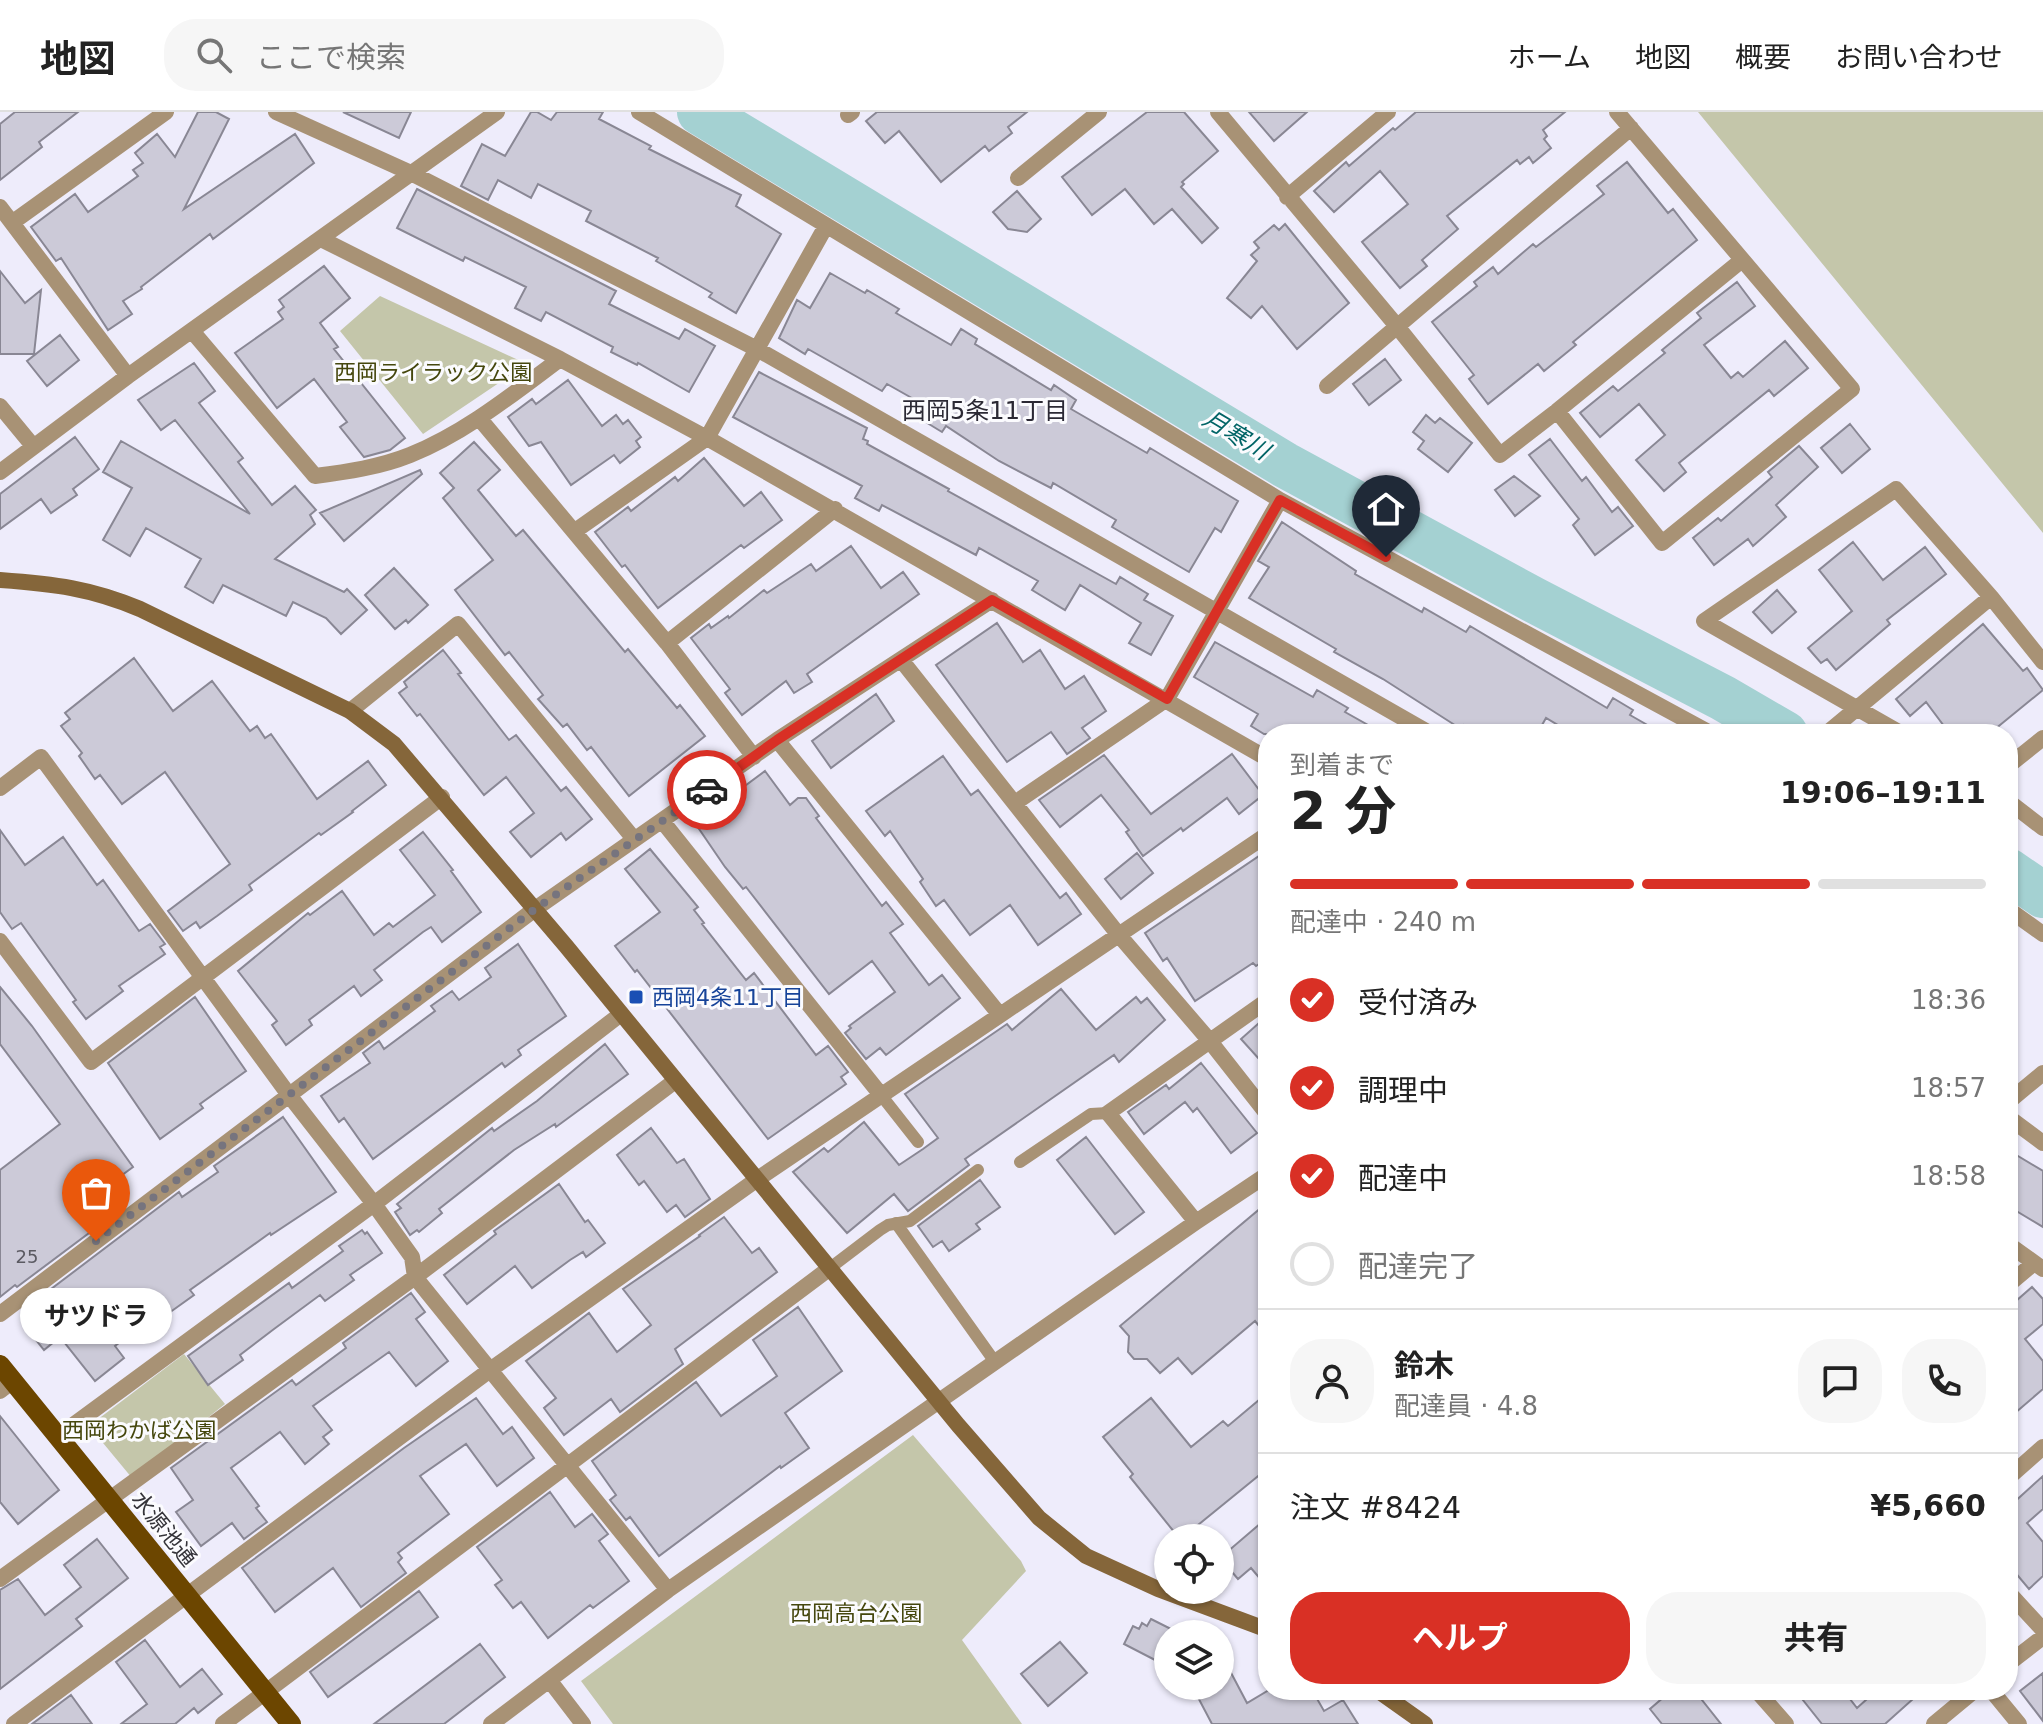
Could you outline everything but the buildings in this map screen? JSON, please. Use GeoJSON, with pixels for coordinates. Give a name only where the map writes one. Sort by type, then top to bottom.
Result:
{"type":"FeatureCollection","features":[{"type":"Feature","properties":{"kind":"main road","name":"水源池通"},"geometry":{"type":"LineString","coordinates":[[4,1379],[57,1437],[291,1724]]}},
{"type":"Feature","properties":{"kind":"street"},"geometry":{"type":"LineString","coordinates":[[13,222],[166,112]]}},
{"type":"Feature","properties":{"kind":"street"},"geometry":{"type":"LineString","coordinates":[[276,112],[411,173],[757,349],[1414,724]]}},
{"type":"Feature","properties":{"kind":"street"},"geometry":{"type":"LineString","coordinates":[[0,472],[128,376],[497,112]]}},
{"type":"Feature","properties":{"kind":"street"},"geometry":{"type":"LineString","coordinates":[[639,112],[1280,500],[1694,724]]}},
{"type":"Feature","properties":{"kind":"street"},"geometry":{"type":"LineString","coordinates":[[1018,178],[1099,112]]}},
{"type":"Feature","properties":{"kind":"street"},"geometry":{"type":"LineString","coordinates":[[1218,112],[1500,455],[1742,260]]}},
{"type":"Feature","properties":{"kind":"street"},"geometry":{"type":"LineString","coordinates":[[1287,197],[1388,112]]}},
{"type":"Feature","properties":{"kind":"street"},"geometry":{"type":"LineString","coordinates":[[1557,411],[1662,543],[1852,389],[1617,112]]}},
{"type":"Feature","properties":{"kind":"street"},"geometry":{"type":"LineString","coordinates":[[1327,386],[1631,128]]}},
{"type":"Feature","properties":{"kind":"street"},"geometry":{"type":"LineString","coordinates":[[0,207],[128,376]]}},
{"type":"Feature","properties":{"kind":"street"},"geometry":{"type":"LineString","coordinates":[[575,531],[707,438],[826,226]]}},
{"type":"Feature","properties":{"kind":"street"},"geometry":{"type":"LineString","coordinates":[[321,239],[560,359],[707,438],[1258,753]]}},
{"type":"Feature","properties":{"kind":"street"},"geometry":{"type":"LineString","coordinates":[[192,331],[315,476],[355,471],[410,455],[479,418],[560,359]]}},
{"type":"Feature","properties":{"kind":"street"},"geometry":{"type":"LineString","coordinates":[[0,406],[33,446]]}},
{"type":"Feature","properties":{"kind":"street"},"geometry":{"type":"LineString","coordinates":[[479,418],[667,643],[754,757]]}},
{"type":"Feature","properties":{"kind":"street"},"geometry":{"type":"LineString","coordinates":[[1885,724],[1704,621],[1896,489],[1991,597],[2043,662]]}},
{"type":"Feature","properties":{"kind":"street"},"geometry":{"type":"LineString","coordinates":[[1015,803],[1167,699],[1280,500]]}},
{"type":"Feature","properties":{"kind":"street"},"geometry":{"type":"LineString","coordinates":[[667,643],[835,509]]}},
{"type":"Feature","properties":{"kind":"street"},"geometry":{"type":"LineString","coordinates":[[0,580],[71,586],[105,594],[350,711],[394,744],[442,797],[675,1081],[759,1178],[939,1401],[1039,1518],[1086,1556],[1158,1589],[1258,1626]]}},
{"type":"Feature","properties":{"kind":"street"},"geometry":{"type":"LineString","coordinates":[[1838,724],[1991,597]]}},
{"type":"Feature","properties":{"kind":"street"},"geometry":{"type":"LineString","coordinates":[[0,1314],[535,909],[777,740],[992,600]]}},
{"type":"Feature","properties":{"kind":"street"},"geometry":{"type":"LineString","coordinates":[[350,711],[458,624],[634,839]]}},
{"type":"Feature","properties":{"kind":"street"},"geometry":{"type":"LineString","coordinates":[[902,661],[1118,934],[1258,1102]]}},
{"type":"Feature","properties":{"kind":"street"},"geometry":{"type":"LineString","coordinates":[[2018,758],[2043,738]]}},
{"type":"Feature","properties":{"kind":"street"},"geometry":{"type":"LineString","coordinates":[[777,740],[1000,1015]]}},
{"type":"Feature","properties":{"kind":"street"},"geometry":{"type":"LineString","coordinates":[[0,788],[41,757],[289,1095],[374,1204],[412,1257],[415,1277],[668,1590]]}},
{"type":"Feature","properties":{"kind":"street"},"geometry":{"type":"LineString","coordinates":[[0,941],[91,1062],[442,797]]}},
{"type":"Feature","properties":{"kind":"street"},"geometry":{"type":"LineString","coordinates":[[2018,809],[2043,828]]}},
{"type":"Feature","properties":{"kind":"street"},"geometry":{"type":"LineString","coordinates":[[663,822],[881,1095]]}},
{"type":"Feature","properties":{"kind":"street"},"geometry":{"type":"LineString","coordinates":[[14,1724],[490,1370],[759,1178],[1258,841]]}},
{"type":"Feature","properties":{"kind":"street"},"geometry":{"type":"LineString","coordinates":[[2018,916],[2043,934]]}},
{"type":"Feature","properties":{"kind":"street"},"geometry":{"type":"LineString","coordinates":[[1196,1222],[1108,1113],[1258,1007]]}},
{"type":"Feature","properties":{"kind":"street"},"geometry":{"type":"LineString","coordinates":[[57,1437],[374,1204],[621,1014]]}},
{"type":"Feature","properties":{"kind":"street"},"geometry":{"type":"LineString","coordinates":[[2018,1094],[2043,1073]]}},
{"type":"Feature","properties":{"kind":"street"},"geometry":{"type":"LineString","coordinates":[[0,1579],[415,1277],[675,1081]]}},
{"type":"Feature","properties":{"kind":"street"},"geometry":{"type":"LineString","coordinates":[[2018,1124],[2043,1143]]}},
{"type":"Feature","properties":{"kind":"street"},"geometry":{"type":"LineString","coordinates":[[491,1724],[668,1590],[1258,1181]]}},
{"type":"Feature","properties":{"kind":"street"},"geometry":{"type":"LineString","coordinates":[[2018,1251],[2039,1266],[2018,1279]]}},
{"type":"Feature","properties":{"kind":"street"},"geometry":{"type":"LineString","coordinates":[[223,1724],[830,1268]]}},
{"type":"Feature","properties":{"kind":"street"},"geometry":{"type":"LineString","coordinates":[[2018,1469],[2043,1447]]}},
{"type":"Feature","properties":{"kind":"street"},"geometry":{"type":"LineString","coordinates":[[2018,1603],[2043,1630]]}},
{"type":"Feature","properties":{"kind":"street"},"geometry":{"type":"LineString","coordinates":[[2018,1656],[2043,1637]]}},
{"type":"Feature","properties":{"kind":"street"},"geometry":{"type":"LineString","coordinates":[[550,1681],[583,1724]]}},
{"type":"Feature","properties":{"kind":"street"},"geometry":{"type":"LineString","coordinates":[[1391,1700],[1425,1724]]}},
{"type":"Feature","properties":{"kind":"street"},"geometry":{"type":"LineString","coordinates":[[1765,1700],[1786,1724]]}},
{"type":"Feature","properties":{"kind":"street"},"geometry":{"type":"LineString","coordinates":[[1956,1700],[1959,1703]]}},
{"type":"Feature","properties":{"kind":"street"},"geometry":{"type":"LineString","coordinates":[[1934,1724],[1963,1700]]}},
{"type":"Feature","properties":{"kind":"street"},"geometry":{"type":"LineString","coordinates":[[1999,1700],[2019,1724]]}},
{"type":"Feature","properties":{"kind":"lane"},"geometry":{"type":"LineString","coordinates":[[881,1095],[918,1142]]}},
{"type":"Feature","properties":{"kind":"lane"},"geometry":{"type":"LineString","coordinates":[[1020,1162],[1091,1114],[1108,1113]]}},
{"type":"Feature","properties":{"kind":"lane"},"geometry":{"type":"LineString","coordinates":[[830,1268],[880,1230],[910,1221],[978,1170]]}},
{"type":"Feature","properties":{"kind":"lane"},"geometry":{"type":"LineString","coordinates":[[896,1223],[995,1362]]}},
{"type":"Feature","properties":{"kind":"green space"},"geometry":{"type":"Polygon","coordinates":[[[1698,112],[2043,112],[2043,533],[1698,112]]]}},
{"type":"Feature","properties":{"kind":"green space","name":"西岡ライラック公園"},"geometry":{"type":"Polygon","coordinates":[[[380,296],[527,364],[423,434],[340,331],[380,296]]]}},
{"type":"Feature","properties":{"kind":"green space","name":"西岡わかば公園"},"geometry":{"type":"Polygon","coordinates":[[[184,1354],[225,1404],[132,1478],[89,1426],[184,1354]]]}},
{"type":"Feature","properties":{"kind":"green space","name":"西岡高台公園"},"geometry":{"type":"Polygon","coordinates":[[[913,1435],[1021,1561],[1026,1571],[962,1640],[1022,1724],[613,1724],[581,1681],[913,1435]]]}},
{"type":"Feature","properties":{"kind":"waterway","name":"月寒川"},"geometry":{"type":"LineString","coordinates":[[700,112],[1285,465],[1768,724]]}},
{"type":"Feature","properties":{"kind":"waterway","name":"月寒川"},"geometry":{"type":"LineString","coordinates":[[2018,878],[2043,895]]}},
{"type":"Feature","properties":{"kind":"way so far"},"geometry":{"type":"LineString","coordinates":[[96,1241],[535,909],[707,790]]}},
{"type":"Feature","properties":{"kind":"place","name":"西岡4条11丁目"},"geometry":{"type":"Point","coordinates":[636,997]}},
{"type":"Feature","properties":{"kind":"place","name":"サツドラ"},"geometry":{"type":"Point","coordinates":[96,1241]}},
{"type":"Feature","properties":{"kind":"district","name":"西岡5条11丁目"},"geometry":{"type":"Point","coordinates":[985,411]}},
{"type":"Feature","properties":{"kind":"route"},"geometry":{"type":"LineString","coordinates":[[707,790],[777,740],[992,600],[1167,699],[1280,500],[1386,557]]}}]}
